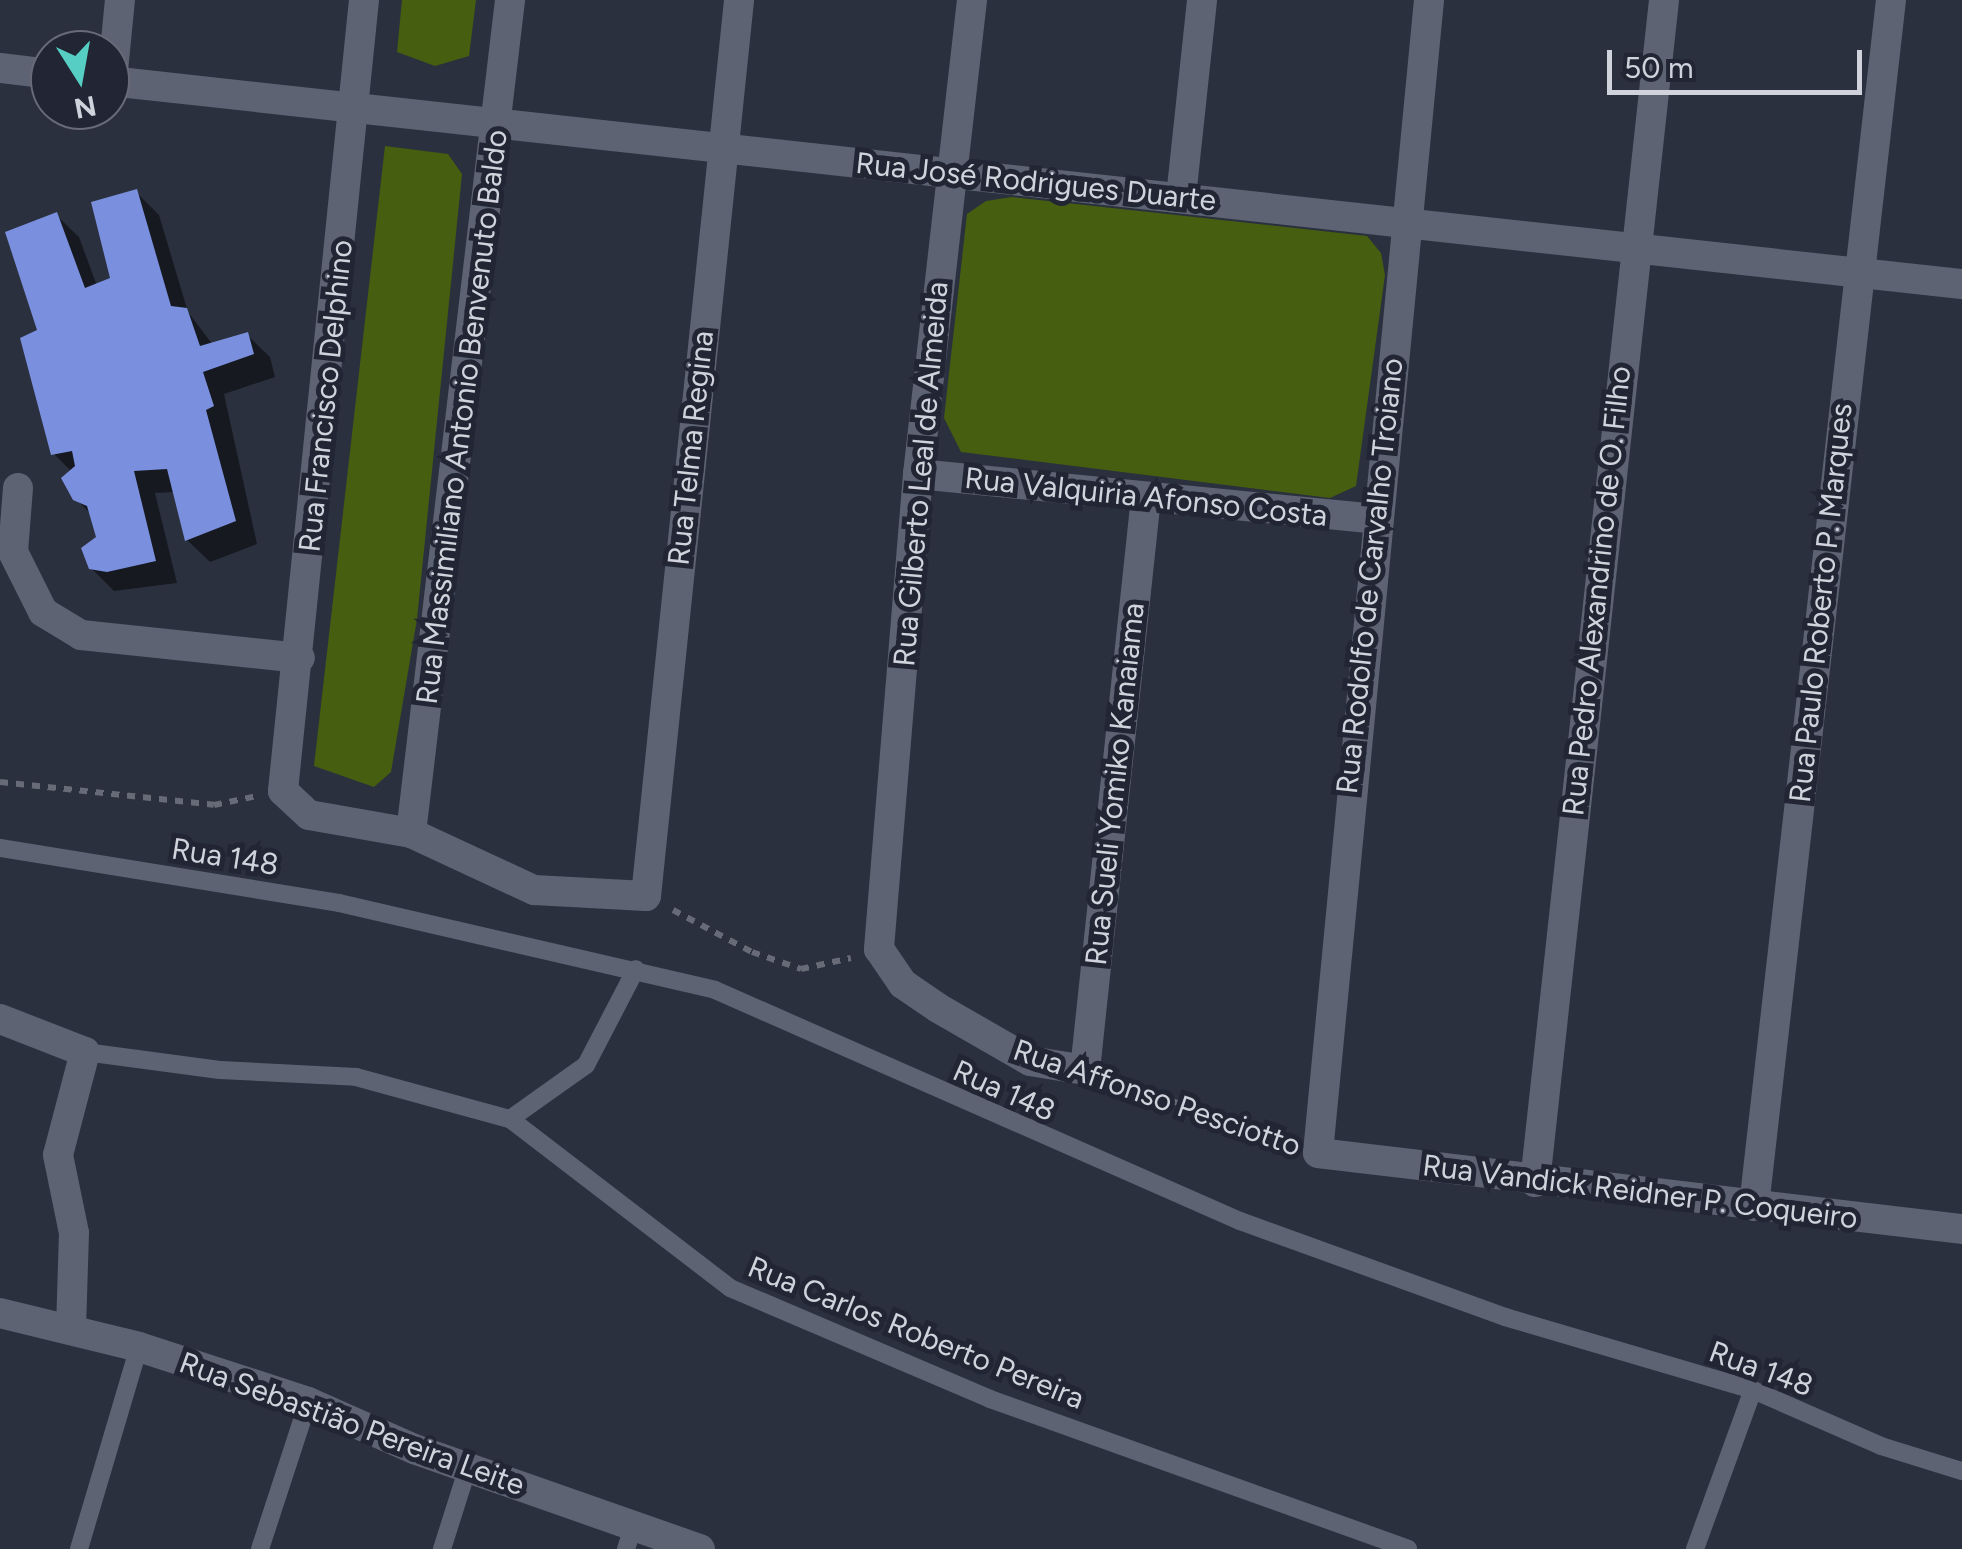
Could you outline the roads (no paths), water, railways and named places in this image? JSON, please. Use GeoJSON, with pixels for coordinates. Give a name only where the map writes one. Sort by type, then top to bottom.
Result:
{"type":"FeatureCollection","features":[{"type":"Feature","properties":{"kind":"street"},"geometry":{"type":"LineString","coordinates":[[117,30],[120,0]]}},
{"type":"Feature","properties":{"kind":"street","name":"Rua Francisco Delphino"},"geometry":{"type":"LineString","coordinates":[[364,0],[300,658],[283,790],[309,816],[411,833]]}},
{"type":"Feature","properties":{"kind":"street","name":"Rua Massimiliano Antonio Benvenuto Baldo"},"geometry":{"type":"LineString","coordinates":[[411,833],[510,0]]}},
{"type":"Feature","properties":{"kind":"street","name":"Rua Telma Regina"},"geometry":{"type":"LineString","coordinates":[[411,833],[534,890],[646,896],[739,0]]}},
{"type":"Feature","properties":{"kind":"street","name":"Rua Gilberto Leal de Almeida"},"geometry":{"type":"LineString","coordinates":[[880,949],[918,474],[972,0]]}},
{"type":"Feature","properties":{"kind":"street"},"geometry":{"type":"LineString","coordinates":[[1180,197],[1202,0]]}},
{"type":"Feature","properties":{"kind":"street","name":"Rua Rodolfo de Carvalho Troiano"},"geometry":{"type":"LineString","coordinates":[[1318,1153],[1374,519],[1430,0]]}},
{"type":"Feature","properties":{"kind":"street","name":"Rua Pedro Alexandrino de O. Filho"},"geometry":{"type":"LineString","coordinates":[[1534,1182],[1632,250],[1664,0]]}},
{"type":"Feature","properties":{"kind":"street","name":"Rua Paulo Roberto P. Marques"},"geometry":{"type":"LineString","coordinates":[[1754,1206],[1857,270],[1891,0]]}},
{"type":"Feature","properties":{"kind":"street"},"geometry":{"type":"LineString","coordinates":[[0,68],[30,72]]}},
{"type":"Feature","properties":{"kind":"street","name":"Rua José Rodrigues Duarte"},"geometry":{"type":"LineString","coordinates":[[130,83],[1962,284]]}},
{"type":"Feature","properties":{"kind":"street","name":"Rua Valquiria Afonso Costa"},"geometry":{"type":"LineString","coordinates":[[918,474],[1374,519]]}},
{"type":"Feature","properties":{"kind":"street"},"geometry":{"type":"LineString","coordinates":[[18,488],[13,552],[43,612],[81,635],[300,658]]}},
{"type":"Feature","properties":{"kind":"street","name":"Rua Sueli Yomiko Kanaiama"},"geometry":{"type":"LineString","coordinates":[[1085,1070],[1146,498]]}},
{"type":"Feature","properties":{"kind":"street","name":"Rua Affonso Pesciotto"},"geometry":{"type":"LineString","coordinates":[[880,949],[903,984],[938,1008],[1030,1061],[1085,1070]]}},
{"type":"Feature","properties":{"kind":"street"},"geometry":{"type":"LineString","coordinates":[[0,1019],[85,1052],[58,1155],[74,1234],[71,1330]]}},
{"type":"Feature","properties":{"kind":"street","name":"Rua Vandick Reidner P. Coqueiro"},"geometry":{"type":"LineString","coordinates":[[1318,1153],[1534,1182],[1962,1229]]}},
{"type":"Feature","properties":{"kind":"street","name":"Rua Sebastião Pereira Leite"},"geometry":{"type":"LineString","coordinates":[[0,1313],[139,1348],[308,1402],[629,1538],[700,1549]]}},
{"type":"Feature","properties":{"kind":"lane","name":"Rua 148"},"geometry":{"type":"LineString","coordinates":[[0,848],[339,903],[715,990],[1240,1221],[1505,1318],[1753,1390],[1881,1446],[1962,1470]]}},
{"type":"Feature","properties":{"kind":"lane"},"geometry":{"type":"LineString","coordinates":[[510,1119],[586,1066],[636,969]]}},
{"type":"Feature","properties":{"kind":"lane","name":"Rua Carlos Roberto Pereira"},"geometry":{"type":"LineString","coordinates":[[85,1052],[220,1070],[356,1077],[510,1119],[730,1288],[990,1399],[1408,1549]]}},
{"type":"Feature","properties":{"kind":"lane"},"geometry":{"type":"LineString","coordinates":[[79,1549],[139,1348]]}},
{"type":"Feature","properties":{"kind":"lane"},"geometry":{"type":"LineString","coordinates":[[1696,1549],[1753,1390]]}},
{"type":"Feature","properties":{"kind":"lane"},"geometry":{"type":"LineString","coordinates":[[260,1549],[308,1402]]}},
{"type":"Feature","properties":{"kind":"lane"},"geometry":{"type":"LineString","coordinates":[[442,1549],[468,1467]]}}]}
